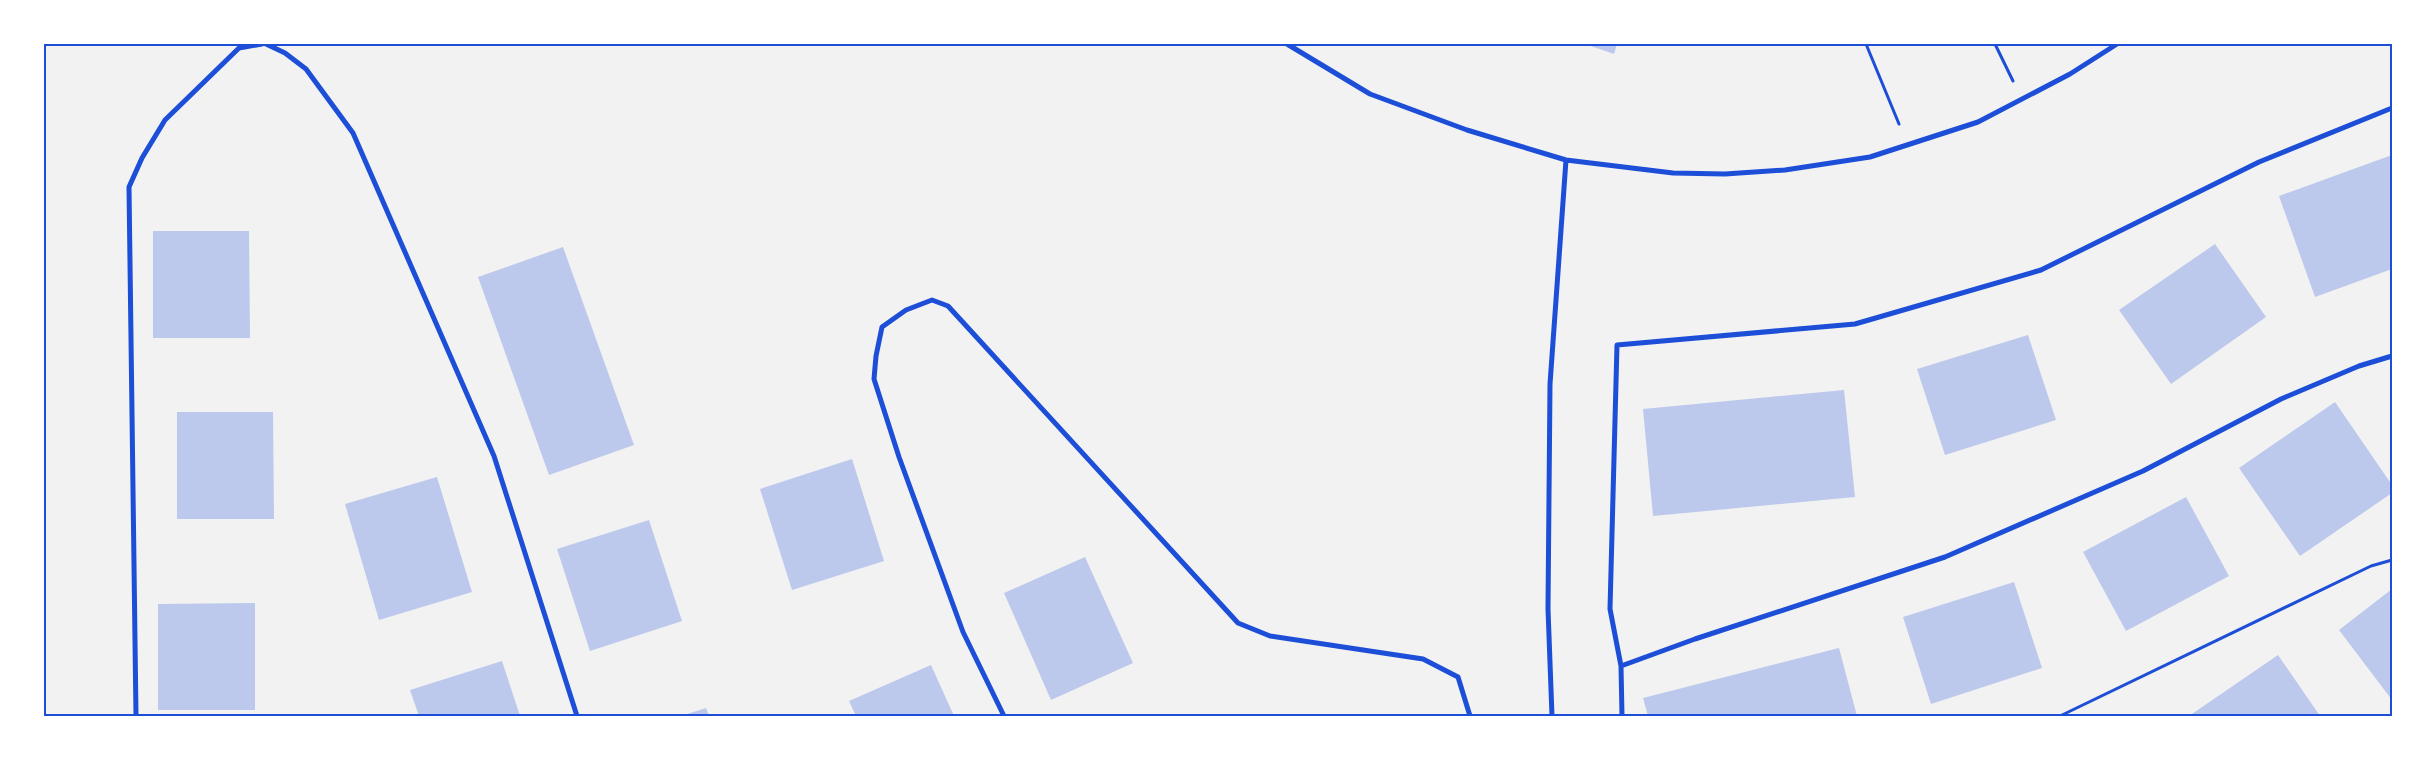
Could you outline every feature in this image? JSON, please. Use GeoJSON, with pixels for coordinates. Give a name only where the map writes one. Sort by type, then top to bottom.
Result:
{"type":"FeatureCollection","features":[{"type":"Feature","properties":{"kind":"street"},"geometry":{"type":"LineString","coordinates":[[136,716],[129,186],[142,158],[165,120],[239,48],[262,44]]}},
{"type":"Feature","properties":{"kind":"street"},"geometry":{"type":"LineString","coordinates":[[266,44],[285,53],[306,69],[353,133],[494,456],[577,716]]}},
{"type":"Feature","properties":{"kind":"street"},"geometry":{"type":"LineString","coordinates":[[1287,44],[1370,94],[1468,130],[1566,160],[1673,173],[1725,174],[1785,170],[1870,157],[1978,122],[2070,74],[2117,44]]}},
{"type":"Feature","properties":{"kind":"street"},"geometry":{"type":"LineString","coordinates":[[1622,716],[1621,666],[1610,608],[1617,345],[1855,324],[2041,270],[2259,162],[2392,108]]}},
{"type":"Feature","properties":{"kind":"street"},"geometry":{"type":"LineString","coordinates":[[1552,716],[1548,609],[1550,384],[1566,160]]}},
{"type":"Feature","properties":{"kind":"street"},"geometry":{"type":"LineString","coordinates":[[1004,716],[963,632],[899,457],[874,379],[876,356],[882,327],[906,310],[932,300],[948,306],[1238,622],[1270,636],[1423,660],[1458,677],[1470,716]]}},
{"type":"Feature","properties":{"kind":"street"},"geometry":{"type":"LineString","coordinates":[[1621,666],[1695,639],[1945,557],[2143,471],[2281,399],[2359,366],[2392,356]]}},
{"type":"Feature","properties":{"kind":"path"},"geometry":{"type":"LineString","coordinates":[[1866,44],[1908,145]]}},
{"type":"Feature","properties":{"kind":"path"},"geometry":{"type":"LineString","coordinates":[[1994,44],[2022,99]]}},
{"type":"Feature","properties":{"kind":"path"},"geometry":{"type":"LineString","coordinates":[[2060,716],[2371,566],[2392,560]]}},
{"type":"Feature","properties":{"kind":"building"},"geometry":{"type":"Polygon","coordinates":[[[1585,44],[1617,44],[1614,54],[1585,44]]]}},
{"type":"Feature","properties":{"kind":"building"},"geometry":{"type":"Polygon","coordinates":[[[2392,155],[2392,269],[2315,297],[2279,196],[2392,155]]]}},
{"type":"Feature","properties":{"kind":"building"},"geometry":{"type":"Polygon","coordinates":[[[153,231],[249,231],[250,338],[153,338],[153,231]]]}},
{"type":"Feature","properties":{"kind":"building"},"geometry":{"type":"Polygon","coordinates":[[[2215,244],[2266,317],[2171,384],[2119,310],[2215,244]]]}},
{"type":"Feature","properties":{"kind":"building"},"geometry":{"type":"Polygon","coordinates":[[[563,247],[634,445],[549,475],[478,277],[563,247]]]}},
{"type":"Feature","properties":{"kind":"building"},"geometry":{"type":"Polygon","coordinates":[[[2028,335],[2056,420],[1945,455],[1917,369],[2028,335]]]}},
{"type":"Feature","properties":{"kind":"building"},"geometry":{"type":"Polygon","coordinates":[[[1844,390],[1855,497],[1653,516],[1643,409],[1844,390]]]}},
{"type":"Feature","properties":{"kind":"building"},"geometry":{"type":"Polygon","coordinates":[[[2335,402],[2392,485],[2392,493],[2300,556],[2239,468],[2335,402]]]}},
{"type":"Feature","properties":{"kind":"building"},"geometry":{"type":"Polygon","coordinates":[[[177,412],[273,412],[274,519],[177,519],[177,412]]]}},
{"type":"Feature","properties":{"kind":"building"},"geometry":{"type":"Polygon","coordinates":[[[852,459],[884,561],[792,590],[760,489],[852,459]]]}},
{"type":"Feature","properties":{"kind":"building"},"geometry":{"type":"Polygon","coordinates":[[[437,477],[472,592],[379,620],[345,504],[437,477]]]}},
{"type":"Feature","properties":{"kind":"building"},"geometry":{"type":"Polygon","coordinates":[[[2186,497],[2229,576],[2126,631],[2083,552],[2186,497]]]}},
{"type":"Feature","properties":{"kind":"building"},"geometry":{"type":"Polygon","coordinates":[[[649,520],[682,621],[590,651],[557,549],[649,520]]]}},
{"type":"Feature","properties":{"kind":"building"},"geometry":{"type":"Polygon","coordinates":[[[1085,557],[1133,663],[1051,700],[1004,593],[1085,557]]]}},
{"type":"Feature","properties":{"kind":"building"},"geometry":{"type":"Polygon","coordinates":[[[2014,582],[2042,668],[1931,704],[1903,617],[2014,582]]]}},
{"type":"Feature","properties":{"kind":"building"},"geometry":{"type":"Polygon","coordinates":[[[2392,589],[2392,700],[2339,630],[2392,589]]]}},
{"type":"Feature","properties":{"kind":"building"},"geometry":{"type":"Polygon","coordinates":[[[255,603],[255,710],[158,710],[158,604],[255,603]]]}},
{"type":"Feature","properties":{"kind":"building"},"geometry":{"type":"Polygon","coordinates":[[[1839,648],[1857,716],[1648,716],[1643,698],[1839,648]]]}},
{"type":"Feature","properties":{"kind":"building"},"geometry":{"type":"Polygon","coordinates":[[[2278,655],[2320,716],[2189,716],[2278,655]]]}},
{"type":"Feature","properties":{"kind":"building"},"geometry":{"type":"Polygon","coordinates":[[[502,661],[520,716],[419,716],[410,690],[502,661]]]}},
{"type":"Feature","properties":{"kind":"building"},"geometry":{"type":"Polygon","coordinates":[[[931,665],[954,716],[856,716],[849,701],[931,665]]]}},
{"type":"Feature","properties":{"kind":"building"},"geometry":{"type":"Polygon","coordinates":[[[706,708],[709,716],[681,716],[706,708]]]}}]}
